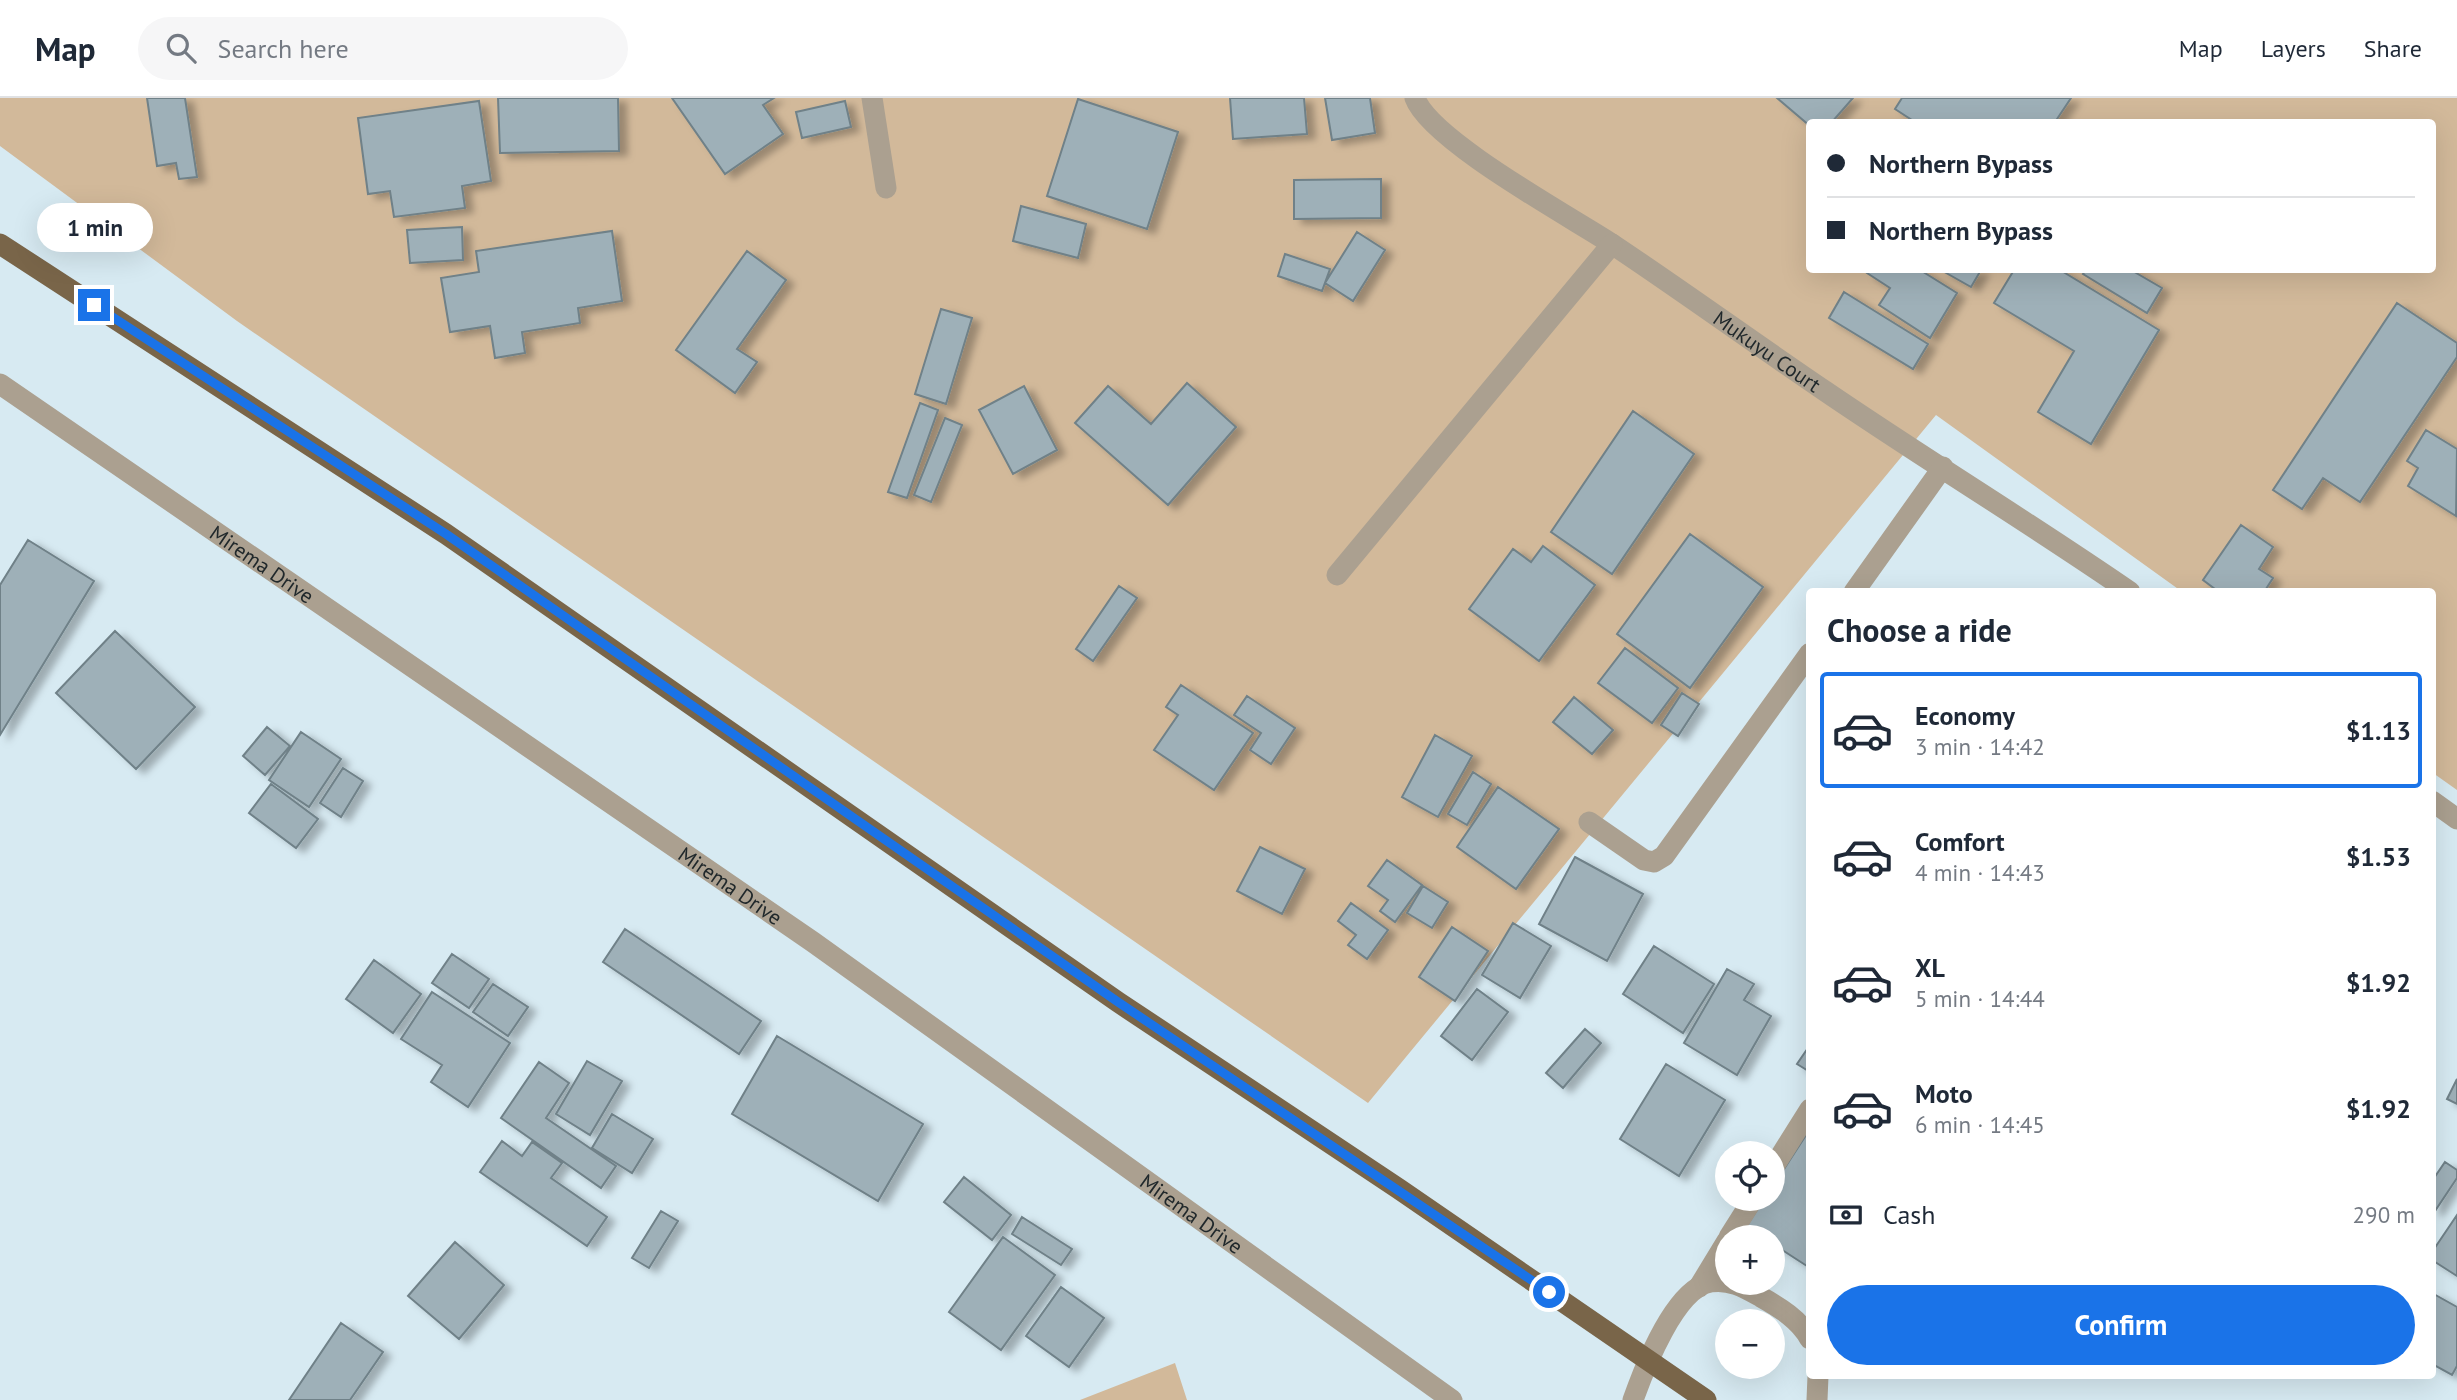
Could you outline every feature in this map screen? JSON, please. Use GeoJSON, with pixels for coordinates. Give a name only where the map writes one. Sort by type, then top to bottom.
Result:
{"type":"FeatureCollection","features":[{"type":"Feature","properties":{"kind":"main road"},"geometry":{"type":"LineString","coordinates":[[0,244],[446,534],[1118,1002],[1421,1204],[1647,1362],[1706,1400]]}},
{"type":"Feature","properties":{"kind":"street"},"geometry":{"type":"LineString","coordinates":[[873,98],[886,188]]}},
{"type":"Feature","properties":{"kind":"street","name":"Mukuyu Court"},"geometry":{"type":"LineString","coordinates":[[1415,98],[1420,111],[1433,126],[1612,244],[1827,393],[2124,588]]}},
{"type":"Feature","properties":{"kind":"street"},"geometry":{"type":"LineString","coordinates":[[1337,575],[1612,244]]}},
{"type":"Feature","properties":{"kind":"street","name":"Mirema Drive"},"geometry":{"type":"LineString","coordinates":[[0,384],[813,942],[1452,1400]]}},
{"type":"Feature","properties":{"kind":"street"},"geometry":{"type":"LineString","coordinates":[[1857,588],[1943,467]]}},
{"type":"Feature","properties":{"kind":"street"},"geometry":{"type":"LineString","coordinates":[[1588,822],[1644,860],[1654,862],[1664,856],[1806,659]]}},
{"type":"Feature","properties":{"kind":"street"},"geometry":{"type":"LineString","coordinates":[[2436,804],[2457,819]]}},
{"type":"Feature","properties":{"kind":"street"},"geometry":{"type":"LineString","coordinates":[[1785,1149],[1806,1115]]}},
{"type":"Feature","properties":{"kind":"street"},"geometry":{"type":"LineString","coordinates":[[1699,1287],[1715,1261]]}},
{"type":"Feature","properties":{"kind":"street"},"geometry":{"type":"LineString","coordinates":[[1633,1400],[1647,1362],[1685,1298],[1711,1282],[1737,1284],[1778,1306],[1806,1335]]}},
{"type":"Feature","properties":{"kind":"street"},"geometry":{"type":"LineString","coordinates":[[1817,1400],[1818,1379]]}},
{"type":"Feature","properties":{"kind":"shaded area"},"geometry":{"type":"Polygon","coordinates":[[[0,98],[2457,98],[2457,790],[2436,775],[2436,588],[2177,588],[1936,415],[1368,1103],[237,321],[0,146],[0,98]]]}},
{"type":"Feature","properties":{"kind":"shaded area"},"geometry":{"type":"Polygon","coordinates":[[[1175,1363],[1187,1400],[1080,1400],[1175,1363]]]}},
{"type":"Feature","properties":{"kind":"building"},"geometry":{"type":"Polygon","coordinates":[[[147,98],[185,98],[197,177],[179,179],[176,163],[157,166],[147,98]]]}},
{"type":"Feature","properties":{"kind":"building"},"geometry":{"type":"Polygon","coordinates":[[[498,98],[618,98],[619,151],[500,153],[498,98]]]}},
{"type":"Feature","properties":{"kind":"building"},"geometry":{"type":"Polygon","coordinates":[[[672,98],[774,98],[763,105],[783,134],[725,174],[672,98]]]}},
{"type":"Feature","properties":{"kind":"building"},"geometry":{"type":"Polygon","coordinates":[[[1230,98],[1304,98],[1307,134],[1233,139],[1230,98]]]}},
{"type":"Feature","properties":{"kind":"building"},"geometry":{"type":"Polygon","coordinates":[[[1325,98],[1370,98],[1375,133],[1332,140],[1325,98]]]}},
{"type":"Feature","properties":{"kind":"building"},"geometry":{"type":"Polygon","coordinates":[[[1777,98],[1853,98],[1835,119],[1806,119],[1806,123],[1777,98]]]}},
{"type":"Feature","properties":{"kind":"building"},"geometry":{"type":"Polygon","coordinates":[[[1902,98],[2071,98],[2057,119],[1910,119],[1895,109],[1902,98]]]}},
{"type":"Feature","properties":{"kind":"building"},"geometry":{"type":"Polygon","coordinates":[[[1078,99],[1178,132],[1147,229],[1047,196],[1078,99]]]}},
{"type":"Feature","properties":{"kind":"building"},"geometry":{"type":"Polygon","coordinates":[[[479,101],[491,181],[462,186],[465,208],[394,217],[390,191],[368,194],[358,118],[479,101]]]}},
{"type":"Feature","properties":{"kind":"building"},"geometry":{"type":"Polygon","coordinates":[[[845,101],[851,127],[802,138],[796,112],[845,101]]]}},
{"type":"Feature","properties":{"kind":"building"},"geometry":{"type":"Polygon","coordinates":[[[1381,179],[1381,218],[1294,219],[1294,180],[1381,179]]]}},
{"type":"Feature","properties":{"kind":"building"},"geometry":{"type":"Polygon","coordinates":[[[1021,206],[1086,224],[1078,258],[1013,241],[1021,206]]]}},
{"type":"Feature","properties":{"kind":"building"},"geometry":{"type":"Polygon","coordinates":[[[462,227],[463,260],[410,263],[407,230],[462,227]]]}},
{"type":"Feature","properties":{"kind":"building"},"geometry":{"type":"Polygon","coordinates":[[[612,231],[622,301],[578,308],[580,323],[522,332],[525,353],[495,358],[490,326],[450,332],[441,278],[479,272],[476,251],[612,231]]]}},
{"type":"Feature","properties":{"kind":"building"},"geometry":{"type":"Polygon","coordinates":[[[1357,232],[1385,250],[1353,301],[1325,283],[1357,232]]]}},
{"type":"Feature","properties":{"kind":"building"},"geometry":{"type":"Polygon","coordinates":[[[747,251],[786,280],[737,349],[757,362],[735,393],[676,350],[747,251]]]}},
{"type":"Feature","properties":{"kind":"building"},"geometry":{"type":"Polygon","coordinates":[[[1285,254],[1330,269],[1322,291],[1278,276],[1285,254]]]}},
{"type":"Feature","properties":{"kind":"building"},"geometry":{"type":"Polygon","coordinates":[[[1867,273],[1925,273],[1957,293],[1930,338],[1879,305],[1890,288],[1867,273]]]}},
{"type":"Feature","properties":{"kind":"building"},"geometry":{"type":"Polygon","coordinates":[[[1946,273],[1979,273],[1971,287],[1946,273]]]}},
{"type":"Feature","properties":{"kind":"building"},"geometry":{"type":"Polygon","coordinates":[[[2012,273],[2065,273],[2159,330],[2091,444],[2038,412],[2074,351],[1994,303],[2012,273]]]}},
{"type":"Feature","properties":{"kind":"building"},"geometry":{"type":"Polygon","coordinates":[[[2136,273],[2162,288],[2147,313],[2083,274],[2136,273]]]}},
{"type":"Feature","properties":{"kind":"building"},"geometry":{"type":"Polygon","coordinates":[[[1844,292],[1928,344],[1913,369],[1829,318],[1844,292]]]}},
{"type":"Feature","properties":{"kind":"building"},"geometry":{"type":"Polygon","coordinates":[[[2397,303],[2457,343],[2457,357],[2360,502],[2323,478],[2302,509],[2273,490],[2397,303]]]}},
{"type":"Feature","properties":{"kind":"building"},"geometry":{"type":"Polygon","coordinates":[[[941,309],[972,318],[946,404],[915,394],[941,309]]]}},
{"type":"Feature","properties":{"kind":"building"},"geometry":{"type":"Polygon","coordinates":[[[1187,383],[1236,427],[1168,505],[1075,423],[1108,386],[1151,424],[1187,383]]]}},
{"type":"Feature","properties":{"kind":"building"},"geometry":{"type":"Polygon","coordinates":[[[1024,386],[1057,450],[1013,474],[979,410],[1024,386]]]}},
{"type":"Feature","properties":{"kind":"building"},"geometry":{"type":"Polygon","coordinates":[[[920,403],[938,410],[907,498],[888,492],[920,403]]]}},
{"type":"Feature","properties":{"kind":"building"},"geometry":{"type":"Polygon","coordinates":[[[1633,411],[1694,454],[1612,574],[1551,532],[1633,411]]]}},
{"type":"Feature","properties":{"kind":"building"},"geometry":{"type":"Polygon","coordinates":[[[945,418],[962,425],[931,502],[914,495],[945,418]]]}},
{"type":"Feature","properties":{"kind":"building"},"geometry":{"type":"Polygon","coordinates":[[[2426,430],[2457,449],[2456,516],[2408,486],[2418,468],[2407,461],[2426,430]]]}},
{"type":"Feature","properties":{"kind":"building"},"geometry":{"type":"Polygon","coordinates":[[[2241,525],[2273,547],[2259,569],[2273,578],[2267,588],[2214,588],[2203,580],[2241,525]]]}},
{"type":"Feature","properties":{"kind":"building"},"geometry":{"type":"Polygon","coordinates":[[[1690,534],[1763,587],[1690,688],[1617,634],[1690,534]]]}},
{"type":"Feature","properties":{"kind":"building"},"geometry":{"type":"Polygon","coordinates":[[[28,540],[94,581],[0,735],[0,585],[28,540]]]}},
{"type":"Feature","properties":{"kind":"building"},"geometry":{"type":"Polygon","coordinates":[[[1543,546],[1595,585],[1539,661],[1469,609],[1513,549],[1531,562],[1543,546]]]}},
{"type":"Feature","properties":{"kind":"building"},"geometry":{"type":"Polygon","coordinates":[[[1119,586],[1137,598],[1093,661],[1076,649],[1119,586]]]}},
{"type":"Feature","properties":{"kind":"building"},"geometry":{"type":"Polygon","coordinates":[[[115,631],[195,707],[136,769],[56,693],[115,631]]]}},
{"type":"Feature","properties":{"kind":"building"},"geometry":{"type":"Polygon","coordinates":[[[1625,648],[1678,688],[1652,723],[1598,683],[1625,648]]]}},
{"type":"Feature","properties":{"kind":"building"},"geometry":{"type":"Polygon","coordinates":[[[1181,685],[1253,733],[1214,790],[1154,750],[1178,715],[1166,707],[1181,685]]]}},
{"type":"Feature","properties":{"kind":"building"},"geometry":{"type":"Polygon","coordinates":[[[1682,693],[1699,704],[1678,736],[1661,725],[1682,693]]]}},
{"type":"Feature","properties":{"kind":"building"},"geometry":{"type":"Polygon","coordinates":[[[1247,696],[1295,728],[1271,764],[1250,750],[1261,733],[1234,715],[1247,696]]]}},
{"type":"Feature","properties":{"kind":"building"},"geometry":{"type":"Polygon","coordinates":[[[1574,697],[1613,730],[1592,754],[1553,722],[1574,697]]]}},
{"type":"Feature","properties":{"kind":"building"},"geometry":{"type":"Polygon","coordinates":[[[267,727],[290,746],[265,775],[243,756],[267,727]]]}},
{"type":"Feature","properties":{"kind":"building"},"geometry":{"type":"Polygon","coordinates":[[[301,732],[341,759],[309,807],[269,780],[301,732]]]}},
{"type":"Feature","properties":{"kind":"building"},"geometry":{"type":"Polygon","coordinates":[[[1435,735],[1472,756],[1438,817],[1402,797],[1435,735]]]}},
{"type":"Feature","properties":{"kind":"building"},"geometry":{"type":"Polygon","coordinates":[[[343,768],[363,781],[341,817],[320,803],[343,768]]]}},
{"type":"Feature","properties":{"kind":"building"},"geometry":{"type":"Polygon","coordinates":[[[1473,772],[1491,784],[1467,825],[1448,814],[1473,772]]]}},
{"type":"Feature","properties":{"kind":"building"},"geometry":{"type":"Polygon","coordinates":[[[271,784],[318,819],[296,848],[249,813],[271,784]]]}},
{"type":"Feature","properties":{"kind":"building"},"geometry":{"type":"Polygon","coordinates":[[[1498,787],[1559,829],[1516,889],[1457,847],[1498,787]]]}},
{"type":"Feature","properties":{"kind":"building"},"geometry":{"type":"Polygon","coordinates":[[[1260,847],[1305,869],[1282,914],[1237,891],[1260,847]]]}},
{"type":"Feature","properties":{"kind":"building"},"geometry":{"type":"Polygon","coordinates":[[[1575,857],[1643,894],[1607,961],[1539,924],[1575,857]]]}},
{"type":"Feature","properties":{"kind":"building"},"geometry":{"type":"Polygon","coordinates":[[[1387,860],[1422,885],[1395,922],[1380,911],[1388,900],[1368,886],[1387,860]]]}},
{"type":"Feature","properties":{"kind":"building"},"geometry":{"type":"Polygon","coordinates":[[[1423,886],[1448,902],[1432,928],[1407,913],[1423,886]]]}},
{"type":"Feature","properties":{"kind":"building"},"geometry":{"type":"Polygon","coordinates":[[[1351,903],[1388,930],[1367,959],[1348,945],[1356,935],[1338,921],[1351,903]]]}},
{"type":"Feature","properties":{"kind":"building"},"geometry":{"type":"Polygon","coordinates":[[[1513,923],[1551,946],[1520,998],[1482,975],[1513,923]]]}},
{"type":"Feature","properties":{"kind":"building"},"geometry":{"type":"Polygon","coordinates":[[[1452,927],[1488,951],[1455,1001],[1419,977],[1452,927]]]}},
{"type":"Feature","properties":{"kind":"building"},"geometry":{"type":"Polygon","coordinates":[[[625,929],[761,1021],[739,1054],[603,962],[625,929]]]}},
{"type":"Feature","properties":{"kind":"building"},"geometry":{"type":"Polygon","coordinates":[[[1654,946],[1714,984],[1683,1033],[1623,994],[1654,946]]]}},
{"type":"Feature","properties":{"kind":"building"},"geometry":{"type":"Polygon","coordinates":[[[452,954],[489,979],[469,1008],[432,983],[452,954]]]}},
{"type":"Feature","properties":{"kind":"building"},"geometry":{"type":"Polygon","coordinates":[[[374,960],[421,994],[393,1033],[346,999],[374,960]]]}},
{"type":"Feature","properties":{"kind":"building"},"geometry":{"type":"Polygon","coordinates":[[[1727,969],[1754,984],[1744,1000],[1771,1016],[1737,1075],[1684,1043],[1727,969]]]}},
{"type":"Feature","properties":{"kind":"building"},"geometry":{"type":"Polygon","coordinates":[[[493,984],[528,1007],[508,1036],[473,1012],[493,984]]]}},
{"type":"Feature","properties":{"kind":"building"},"geometry":{"type":"Polygon","coordinates":[[[1477,989],[1508,1012],[1472,1060],[1441,1036],[1477,989]]]}},
{"type":"Feature","properties":{"kind":"building"},"geometry":{"type":"Polygon","coordinates":[[[432,992],[510,1043],[468,1107],[431,1082],[442,1065],[401,1039],[432,992]]]}},
{"type":"Feature","properties":{"kind":"building"},"geometry":{"type":"Polygon","coordinates":[[[1585,1029],[1601,1043],[1563,1088],[1546,1073],[1585,1029]]]}},
{"type":"Feature","properties":{"kind":"building"},"geometry":{"type":"Polygon","coordinates":[[[777,1036],[923,1124],[878,1201],[732,1114],[777,1036]]]}},
{"type":"Feature","properties":{"kind":"building"},"geometry":{"type":"Polygon","coordinates":[[[1806,1051],[1806,1070],[1797,1064],[1806,1051]]]}},
{"type":"Feature","properties":{"kind":"building"},"geometry":{"type":"Polygon","coordinates":[[[587,1061],[622,1081],[590,1135],[556,1114],[587,1061]]]}},
{"type":"Feature","properties":{"kind":"building"},"geometry":{"type":"Polygon","coordinates":[[[539,1062],[569,1083],[546,1118],[616,1166],[601,1188],[501,1118],[539,1062]]]}},
{"type":"Feature","properties":{"kind":"building"},"geometry":{"type":"Polygon","coordinates":[[[1666,1064],[1725,1100],[1679,1176],[1620,1139],[1666,1064]]]}},
{"type":"Feature","properties":{"kind":"building"},"geometry":{"type":"Polygon","coordinates":[[[2457,1079],[2457,1104],[2447,1099],[2457,1079]]]}},
{"type":"Feature","properties":{"kind":"building"},"geometry":{"type":"Polygon","coordinates":[[[612,1114],[653,1139],[632,1173],[592,1148],[612,1114]]]}},
{"type":"Feature","properties":{"kind":"building"},"geometry":{"type":"Polygon","coordinates":[[[1806,1135],[1806,1265],[1785,1252],[1785,1225],[1747,1225],[1756,1211],[1785,1211],[1785,1168],[1806,1135]]]}},
{"type":"Feature","properties":{"kind":"building"},"geometry":{"type":"Polygon","coordinates":[[[502,1141],[522,1156],[532,1142],[562,1163],[551,1178],[607,1217],[587,1246],[480,1172],[502,1141]]]}},
{"type":"Feature","properties":{"kind":"building"},"geometry":{"type":"Polygon","coordinates":[[[2445,1162],[2457,1170],[2457,1178],[2436,1210],[2436,1175],[2445,1162]]]}},
{"type":"Feature","properties":{"kind":"building"},"geometry":{"type":"Polygon","coordinates":[[[964,1177],[1011,1215],[992,1240],[944,1202],[964,1177]]]}},
{"type":"Feature","properties":{"kind":"building"},"geometry":{"type":"Polygon","coordinates":[[[661,1211],[678,1221],[649,1268],[632,1258],[661,1211]]]}},
{"type":"Feature","properties":{"kind":"building"},"geometry":{"type":"Polygon","coordinates":[[[2457,1215],[2457,1276],[2436,1263],[2436,1246],[2457,1215]]]}},
{"type":"Feature","properties":{"kind":"building"},"geometry":{"type":"Polygon","coordinates":[[[1022,1217],[1072,1249],[1061,1265],[1012,1234],[1022,1217]]]}},
{"type":"Feature","properties":{"kind":"building"},"geometry":{"type":"Polygon","coordinates":[[[1003,1237],[1055,1275],[1001,1350],[949,1312],[1003,1237]]]}},
{"type":"Feature","properties":{"kind":"building"},"geometry":{"type":"Polygon","coordinates":[[[455,1242],[504,1285],[459,1339],[408,1296],[455,1242]]]}},
{"type":"Feature","properties":{"kind":"building"},"geometry":{"type":"Polygon","coordinates":[[[1061,1287],[1104,1318],[1069,1367],[1026,1336],[1061,1287]]]}},
{"type":"Feature","properties":{"kind":"building"},"geometry":{"type":"Polygon","coordinates":[[[2436,1295],[2457,1307],[2457,1366],[2452,1375],[2436,1366],[2436,1295]]]}},
{"type":"Feature","properties":{"kind":"building"},"geometry":{"type":"Polygon","coordinates":[[[341,1323],[383,1352],[350,1400],[289,1400],[341,1323]]]}},
{"type":"Feature","properties":{"kind":"route"},"geometry":{"type":"LineString","coordinates":[[94,305],[446,534],[1118,1002],[1549,1292]]}}]}
